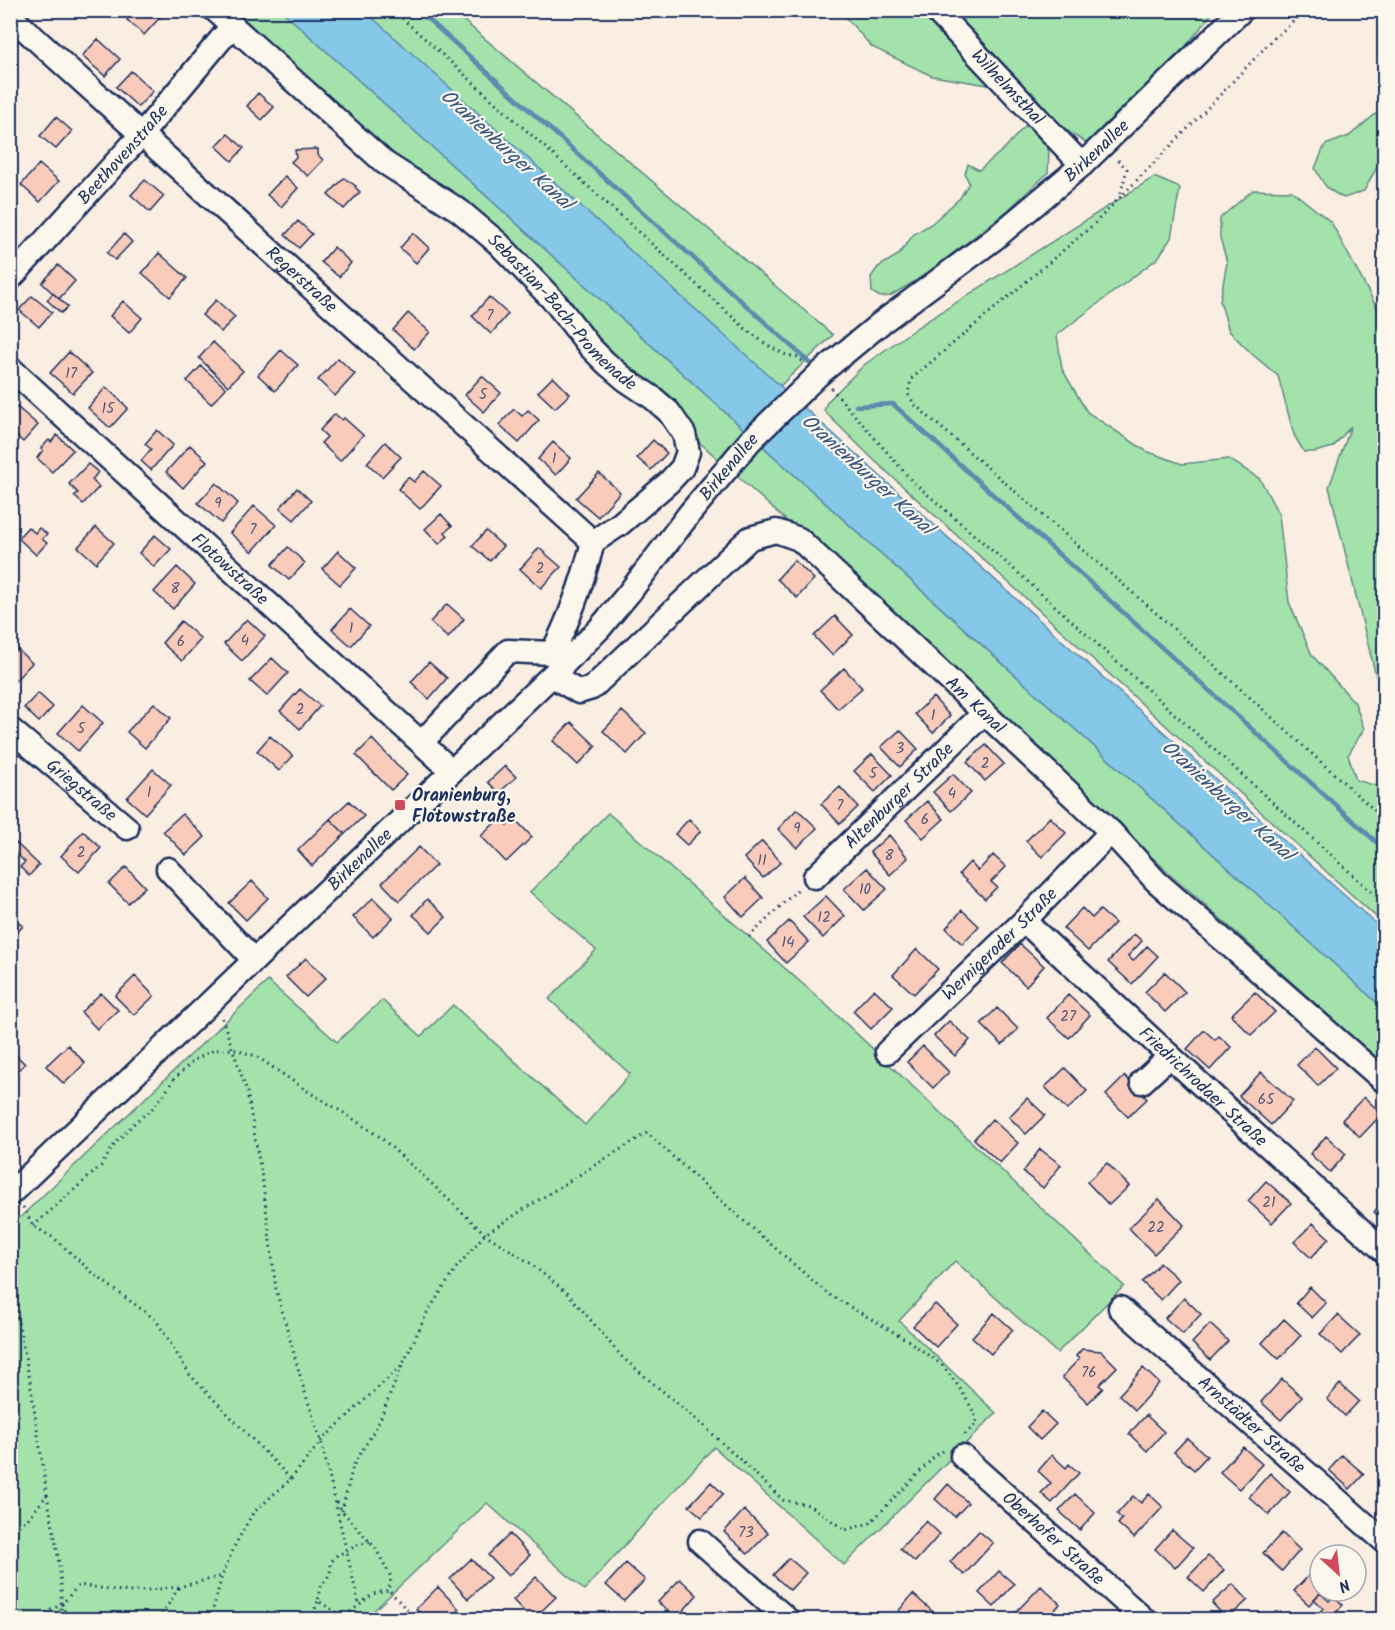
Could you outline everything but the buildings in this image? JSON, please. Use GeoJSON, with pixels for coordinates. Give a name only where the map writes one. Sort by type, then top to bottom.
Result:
{"type":"FeatureCollection","features":[{"type":"Feature","properties":{"kind":"street","name":"Sebastian-Bach-Promenade"},"geometry":{"type":"LineString","coordinates":[[215,10],[385,163],[460,211],[498,243],[555,302],[590,347],[606,363],[669,412],[684,434],[688,452],[682,468],[620,525],[593,542]]}},
{"type":"Feature","properties":{"kind":"street","name":"Wilhelmsthal"},"geometry":{"type":"LineString","coordinates":[[935,10],[1082,165]]}},
{"type":"Feature","properties":{"kind":"street","name":"Birkenallee"},"geometry":{"type":"LineString","coordinates":[[13,1195],[452,771],[556,664],[599,629],[750,441],[881,323],[994,239],[1082,165],[1242,10]]}},
{"type":"Feature","properties":{"kind":"street","name":"Regerstraße"},"geometry":{"type":"LineString","coordinates":[[10,16],[593,542]]}},
{"type":"Feature","properties":{"kind":"street","name":"Beethovenstraße"},"geometry":{"type":"LineString","coordinates":[[10,279],[141,135],[232,26]]}},
{"type":"Feature","properties":{"kind":"street","name":"Flotowstraße"},"geometry":{"type":"LineString","coordinates":[[10,368],[452,771]]}},
{"type":"Feature","properties":{"kind":"street","name":"Am Kanal"},"geometry":{"type":"LineString","coordinates":[[556,664],[562,682],[579,692],[592,688],[750,538],[776,531],[799,539],[1111,832],[1156,881],[1384,1081]]}},
{"type":"Feature","properties":{"kind":"street"},"geometry":{"type":"LineString","coordinates":[[422,742],[508,651],[556,664],[558,641],[586,570],[593,542]]}},
{"type":"Feature","properties":{"kind":"street","name":"Altenburger Straße"},"geometry":{"type":"LineString","coordinates":[[815,877],[984,713]]}},
{"type":"Feature","properties":{"kind":"street","name":"Griegstraße"},"geometry":{"type":"LineString","coordinates":[[10,729],[127,828]]}},
{"type":"Feature","properties":{"kind":"street","name":"Wernigeroder Straße"},"geometry":{"type":"LineString","coordinates":[[887,1052],[1024,921],[1111,832]]}},
{"type":"Feature","properties":{"kind":"street"},"geometry":{"type":"LineString","coordinates":[[168,869],[254,960]]}},
{"type":"Feature","properties":{"kind":"street","name":"Friedrichrodaer Straße"},"geometry":{"type":"LineString","coordinates":[[1024,921],[1384,1251]]}},
{"type":"Feature","properties":{"kind":"street"},"geometry":{"type":"LineString","coordinates":[[1142,1082],[1170,1056]]}},
{"type":"Feature","properties":{"kind":"street","name":"Arnstädter Straße"},"geometry":{"type":"LineString","coordinates":[[1120,1308],[1384,1541]]}},
{"type":"Feature","properties":{"kind":"street","name":"Oberhofer Straße"},"geometry":{"type":"LineString","coordinates":[[957,1451],[1145,1620]]}},
{"type":"Feature","properties":{"kind":"street"},"geometry":{"type":"LineString","coordinates":[[700,1541],[788,1620]]}},
{"type":"Feature","properties":{"kind":"path"},"geometry":{"type":"LineString","coordinates":[[393,10],[747,330],[767,345],[786,355],[796,357],[809,366],[818,381],[912,482],[1024,578],[1384,903]]}},
{"type":"Feature","properties":{"kind":"path"},"geometry":{"type":"LineString","coordinates":[[1307,10],[1274,38],[1092,226],[911,379],[908,394],[915,405],[1164,619],[1384,819]]}},
{"type":"Feature","properties":{"kind":"path"},"geometry":{"type":"LineString","coordinates":[[1118,160],[1127,169],[1120,198]]}},
{"type":"Feature","properties":{"kind":"path"},"geometry":{"type":"LineString","coordinates":[[748,937],[808,879],[815,877]]}},
{"type":"Feature","properties":{"kind":"path"},"geometry":{"type":"LineString","coordinates":[[219,1011],[247,1091],[263,1184],[276,1289],[321,1442],[359,1605]]}},
{"type":"Feature","properties":{"kind":"path"},"geometry":{"type":"LineString","coordinates":[[33,1226],[101,1166],[136,1121],[150,1111],[174,1079],[194,1060],[214,1050],[233,1049],[256,1056],[380,1137],[485,1234],[530,1263],[570,1296],[623,1358],[705,1426],[783,1500],[809,1505],[845,1530],[870,1523],[935,1456],[957,1451],[977,1423],[974,1412],[959,1387],[942,1365],[909,1341],[828,1294],[647,1133],[485,1234],[457,1267],[427,1313],[378,1424],[353,1466],[342,1511]]}},
{"type":"Feature","properties":{"kind":"path"},"geometry":{"type":"LineString","coordinates":[[13,1195],[33,1226],[54,1238],[95,1275],[156,1320],[190,1375],[291,1479]]}},
{"type":"Feature","properties":{"kind":"path"},"geometry":{"type":"LineString","coordinates":[[10,1281],[30,1381],[46,1495],[57,1546],[62,1604],[60,1620]]}},
{"type":"Feature","properties":{"kind":"path"},"geometry":{"type":"LineString","coordinates":[[210,1620],[222,1576],[234,1545],[253,1513],[291,1479],[321,1442],[402,1366]]}},
{"type":"Feature","properties":{"kind":"path"},"geometry":{"type":"LineString","coordinates":[[10,1531],[27,1520],[46,1495]]}},
{"type":"Feature","properties":{"kind":"path"},"geometry":{"type":"LineString","coordinates":[[334,1498],[342,1511],[376,1549],[390,1577],[389,1590],[416,1620]]}},
{"type":"Feature","properties":{"kind":"path"},"geometry":{"type":"LineString","coordinates":[[311,1620],[321,1587],[330,1574],[331,1562],[338,1554],[370,1542]]}},
{"type":"Feature","properties":{"kind":"path"},"geometry":{"type":"LineString","coordinates":[[32,1620],[62,1604],[79,1585],[129,1592],[179,1587],[222,1576]]}},
{"type":"Feature","properties":{"kind":"path"},"geometry":{"type":"LineString","coordinates":[[159,1620],[179,1587]]}},
{"type":"Feature","properties":{"kind":"path"},"geometry":{"type":"LineString","coordinates":[[318,1600],[344,1617],[373,1594],[389,1590]]}},
{"type":"Feature","properties":{"kind":"path"},"geometry":{"type":"LineString","coordinates":[[62,1604],[68,1620]]}},
{"type":"Feature","properties":{"kind":"green space"},"geometry":{"type":"Polygon","coordinates":[[[221,11],[282,11],[1384,1009],[1384,1065],[1052,768],[921,642],[221,11]]]}},
{"type":"Feature","properties":{"kind":"green space"},"geometry":{"type":"Polygon","coordinates":[[[364,11],[480,11],[457,15],[833,335],[780,386],[364,11]]]}},
{"type":"Feature","properties":{"kind":"green space"},"geometry":{"type":"Polygon","coordinates":[[[840,11],[1214,11],[1186,46],[1086,143],[1058,125],[1032,92],[932,76],[872,47],[840,11]]]}},
{"type":"Feature","properties":{"kind":"green space"},"geometry":{"type":"Polygon","coordinates":[[[1384,107],[1384,154],[1364,191],[1344,198],[1326,186],[1315,168],[1325,145],[1349,136],[1384,107]]]}},
{"type":"Feature","properties":{"kind":"green space"},"geometry":{"type":"Polygon","coordinates":[[[1025,126],[1035,128],[1049,151],[1048,173],[1007,211],[924,276],[890,296],[880,297],[872,292],[871,277],[878,267],[898,255],[914,234],[931,224],[960,198],[969,183],[965,174],[968,164],[979,170],[1004,149],[1025,126]]]}},
{"type":"Feature","properties":{"kind":"green space"},"geometry":{"type":"Polygon","coordinates":[[[1154,177],[1180,188],[1171,238],[1158,258],[1057,335],[1062,369],[1087,412],[1146,451],[1182,464],[1229,459],[1260,479],[1279,515],[1289,602],[1312,655],[1355,703],[1364,729],[1348,755],[1356,780],[1384,788],[1384,924],[876,462],[824,411],[827,402],[864,365],[919,326],[1154,177]]]}},
{"type":"Feature","properties":{"kind":"green space"},"geometry":{"type":"Polygon","coordinates":[[[1253,190],[1292,191],[1331,222],[1384,321],[1384,709],[1329,487],[1351,426],[1333,447],[1315,452],[1304,452],[1294,435],[1278,376],[1229,331],[1220,301],[1227,262],[1220,238],[1220,218],[1253,190]]]}},
{"type":"Feature","properties":{"kind":"green space"},"geometry":{"type":"Polygon","coordinates":[[[608,813],[821,1000],[1124,1286],[1057,1353],[955,1261],[899,1321],[996,1413],[844,1565],[714,1447],[584,1590],[487,1503],[365,1619],[11,1620],[11,1226],[268,981],[337,1042],[382,1000],[421,1036],[453,1005],[585,1125],[630,1074],[549,999],[596,950],[530,892],[608,813]]]}},
{"type":"Feature","properties":{"kind":"water","name":"Oranienburger Kanal"},"geometry":{"type":"Polygon","coordinates":[[[282,11],[365,11],[1384,931],[1384,1009],[282,11]]]}},
{"type":"Feature","properties":{"kind":"waterway"},"geometry":{"type":"LineString","coordinates":[[418,10],[809,362]]}},
{"type":"Feature","properties":{"kind":"waterway"},"geometry":{"type":"LineString","coordinates":[[856,406],[893,404],[1384,849]]}},
{"type":"Feature","properties":{"kind":"place","name":"Oranienburg, Flotowstraße"},"geometry":{"type":"Point","coordinates":[400,805]}}]}
